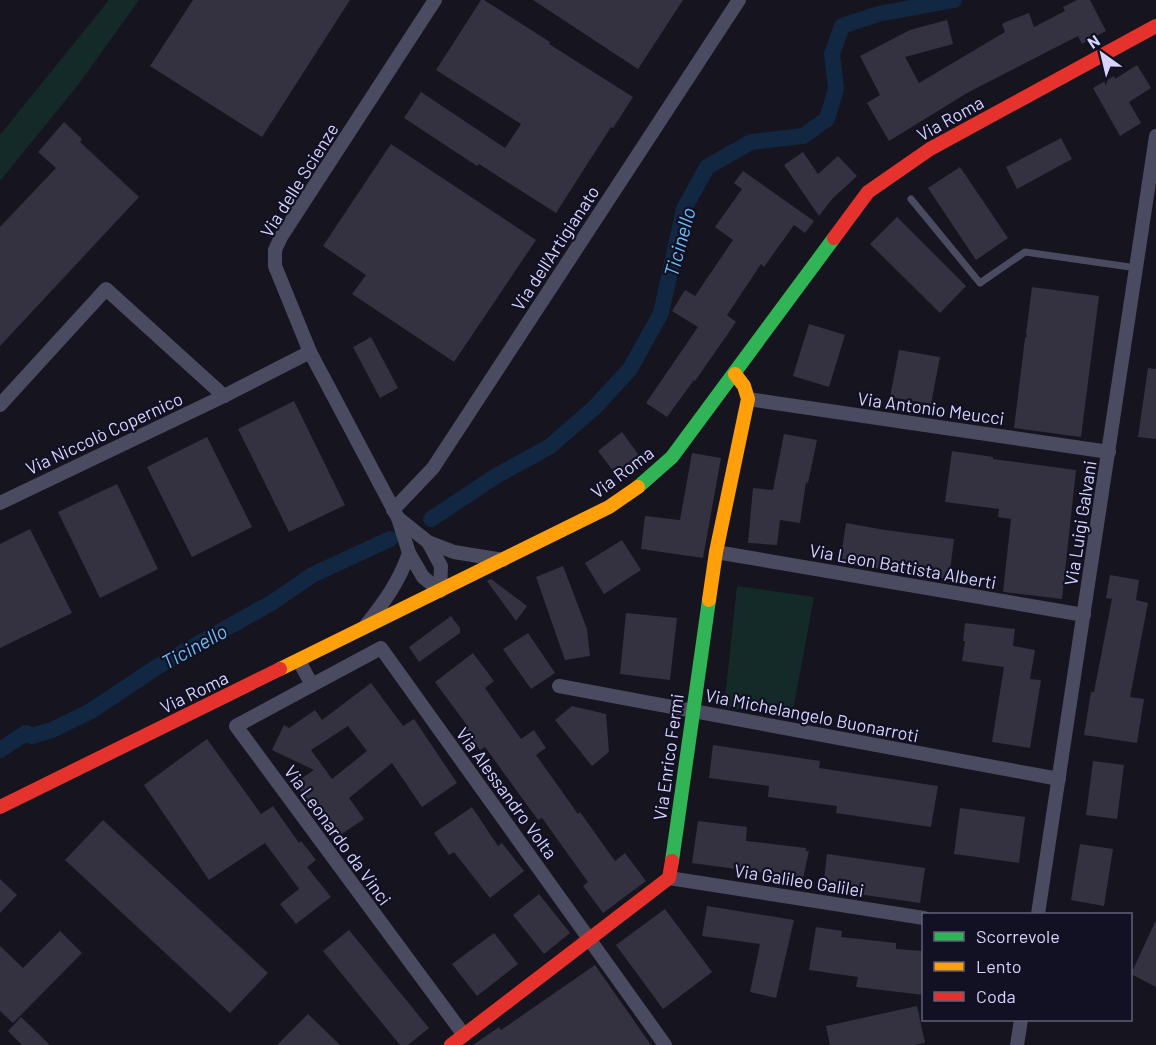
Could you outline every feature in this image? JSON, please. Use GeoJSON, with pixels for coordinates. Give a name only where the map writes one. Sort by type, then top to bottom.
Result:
{"type":"FeatureCollection","features":[{"type":"Feature","properties":{"kind":"street","name":"Via delle Scienze"},"geometry":{"type":"LineString","coordinates":[[435,0],[275,250],[275,266],[310,352],[396,514],[409,553],[423,578],[440,591]]}},
{"type":"Feature","properties":{"kind":"street","name":"Via dell'Artigianato"},"geometry":{"type":"LineString","coordinates":[[396,514],[433,468],[739,0]]}},
{"type":"Feature","properties":{"kind":"street","name":"Via Roma"},"geometry":{"type":"LineString","coordinates":[[0,807],[609,507],[639,487],[672,457],[868,192],[930,149],[1155,30]]}},
{"type":"Feature","properties":{"kind":"street","name":"Via Luigi Galvani"},"geometry":{"type":"LineString","coordinates":[[1038,913],[1156,136]]}},
{"type":"Feature","properties":{"kind":"street","name":"Via Niccolò Copernico"},"geometry":{"type":"LineString","coordinates":[[0,405],[106,289],[224,396]]}},
{"type":"Feature","properties":{"kind":"street","name":"Via Niccolò Copernico"},"geometry":{"type":"LineString","coordinates":[[0,502],[224,396],[310,352]]}},
{"type":"Feature","properties":{"kind":"street"},"geometry":{"type":"LineString","coordinates":[[735,374],[744,386],[748,399]]}},
{"type":"Feature","properties":{"kind":"street","name":"Via Antonio Meucci"},"geometry":{"type":"LineString","coordinates":[[748,399],[1109,452]]}},
{"type":"Feature","properties":{"kind":"street","name":"Via Enrico Fermi"},"geometry":{"type":"LineString","coordinates":[[669,878],[716,552],[748,399]]}},
{"type":"Feature","properties":{"kind":"street","name":"Via delle Scienze"},"geometry":{"type":"LineString","coordinates":[[396,514],[428,542],[454,552],[503,560]]}},
{"type":"Feature","properties":{"kind":"street","name":"Via delle Scienze"},"geometry":{"type":"LineString","coordinates":[[428,542],[441,566],[440,591]]}},
{"type":"Feature","properties":{"kind":"street","name":"Via Leon Battista Alberti"},"geometry":{"type":"LineString","coordinates":[[716,552],[1084,615]]}},
{"type":"Feature","properties":{"kind":"street"},"geometry":{"type":"LineString","coordinates":[[363,629],[401,576],[409,553]]}},
{"type":"Feature","properties":{"kind":"street","name":"Via Alessandro Volta"},"geometry":{"type":"LineString","coordinates":[[312,685],[381,648],[665,1045]]}},
{"type":"Feature","properties":{"kind":"street"},"geometry":{"type":"LineString","coordinates":[[298,661],[312,685]]}},
{"type":"Feature","properties":{"kind":"street","name":"Via Leonardo da Vinci"},"geometry":{"type":"LineString","coordinates":[[312,685],[236,726],[464,1035]]}},
{"type":"Feature","properties":{"kind":"street","name":"Via Michelangelo Buonarroti"},"geometry":{"type":"LineString","coordinates":[[559,686],[1059,779]]}},
{"type":"Feature","properties":{"kind":"street"},"geometry":{"type":"LineString","coordinates":[[451,1045],[669,878]]}},
{"type":"Feature","properties":{"kind":"street","name":"Via Galileo Galilei"},"geometry":{"type":"LineString","coordinates":[[669,878],[922,918]]}},
{"type":"Feature","properties":{"kind":"street"},"geometry":{"type":"LineString","coordinates":[[1017,1045],[1021,1021]]}},
{"type":"Feature","properties":{"kind":"lane"},"geometry":{"type":"LineString","coordinates":[[912,198],[980,283],[1024,252],[1137,268]]}},
{"type":"Feature","properties":{"kind":"green space"},"geometry":{"type":"Polygon","coordinates":[[[109,0],[139,0],[78,85],[0,181],[0,135],[109,0]]]}},
{"type":"Feature","properties":{"kind":"green space"},"geometry":{"type":"Polygon","coordinates":[[[737,586],[814,597],[792,716],[724,707],[737,586]]]}},
{"type":"Feature","properties":{"kind":"building"},"geometry":{"type":"Polygon","coordinates":[[[193,0],[350,0],[262,137],[150,66],[193,0]]]}},
{"type":"Feature","properties":{"kind":"building"},"geometry":{"type":"Polygon","coordinates":[[[481,0],[633,97],[556,213],[479,164],[477,166],[404,118],[421,92],[505,148],[521,124],[436,70],[481,0]]]}},
{"type":"Feature","properties":{"kind":"building"},"geometry":{"type":"Polygon","coordinates":[[[533,0],[683,0],[638,69],[533,0]]]}},
{"type":"Feature","properties":{"kind":"building"},"geometry":{"type":"Polygon","coordinates":[[[1077,0],[1090,0],[1106,31],[1082,44],[1078,36],[967,93],[889,141],[867,103],[880,95],[860,56],[910,30],[947,20],[953,44],[905,57],[919,83],[1005,32],[1002,24],[1029,13],[1034,27],[1065,11],[1063,7],[1077,0]]]}},
{"type":"Feature","properties":{"kind":"building"},"geometry":{"type":"Polygon","coordinates":[[[1137,65],[1151,88],[1129,102],[1141,123],[1120,136],[1093,88],[1114,76],[1115,79],[1137,65]]]}},
{"type":"Feature","properties":{"kind":"building"},"geometry":{"type":"Polygon","coordinates":[[[64,122],[82,139],[80,142],[139,197],[0,346],[0,227],[56,168],[38,152],[64,122]]]}},
{"type":"Feature","properties":{"kind":"building"},"geometry":{"type":"Polygon","coordinates":[[[1061,138],[1072,159],[1017,189],[1006,167],[1061,138]]]}},
{"type":"Feature","properties":{"kind":"building"},"geometry":{"type":"Polygon","coordinates":[[[391,144],[536,240],[454,362],[352,294],[366,275],[323,246],[391,144]]]}},
{"type":"Feature","properties":{"kind":"building"},"geometry":{"type":"Polygon","coordinates":[[[803,152],[818,174],[838,156],[857,176],[832,199],[819,216],[784,165],[803,152]]]}},
{"type":"Feature","properties":{"kind":"building"},"geometry":{"type":"Polygon","coordinates":[[[960,167],[1008,238],[976,260],[928,188],[960,167]]]}},
{"type":"Feature","properties":{"kind":"building"},"geometry":{"type":"Polygon","coordinates":[[[743,171],[814,221],[805,233],[794,225],[764,267],[761,264],[727,315],[736,322],[667,417],[646,403],[698,327],[672,311],[685,290],[695,296],[733,240],[715,227],[742,189],[734,183],[743,171]]]}},
{"type":"Feature","properties":{"kind":"building"},"geometry":{"type":"Polygon","coordinates":[[[897,217],[966,286],[940,313],[870,244],[897,217]]]}},
{"type":"Feature","properties":{"kind":"building"},"geometry":{"type":"Polygon","coordinates":[[[1032,287],[1099,296],[1081,437],[1014,428],[1032,287]]]}},
{"type":"Feature","properties":{"kind":"building"},"geometry":{"type":"Polygon","coordinates":[[[809,324],[845,335],[829,387],[793,376],[809,324]]]}},
{"type":"Feature","properties":{"kind":"building"},"geometry":{"type":"Polygon","coordinates":[[[371,337],[398,388],[380,398],[353,347],[371,337]]]}},
{"type":"Feature","properties":{"kind":"building"},"geometry":{"type":"Polygon","coordinates":[[[899,350],[940,357],[931,404],[890,397],[899,350]]]}},
{"type":"Feature","properties":{"kind":"building"},"geometry":{"type":"Polygon","coordinates":[[[1148,368],[1156,369],[1156,439],[1138,437],[1148,368]]]}},
{"type":"Feature","properties":{"kind":"building"},"geometry":{"type":"Polygon","coordinates":[[[294,401],[345,505],[289,532],[238,429],[294,401]]]}},
{"type":"Feature","properties":{"kind":"building"},"geometry":{"type":"Polygon","coordinates":[[[622,432],[641,458],[617,476],[598,451],[622,432]]]}},
{"type":"Feature","properties":{"kind":"building"},"geometry":{"type":"Polygon","coordinates":[[[784,434],[817,440],[808,483],[806,482],[800,523],[780,520],[777,545],[748,543],[753,488],[773,490],[784,434]]]}},
{"type":"Feature","properties":{"kind":"building"},"geometry":{"type":"Polygon","coordinates":[[[207,437],[252,527],[192,557],[147,467],[207,437]]]}},
{"type":"Feature","properties":{"kind":"building"},"geometry":{"type":"Polygon","coordinates":[[[952,451],[1076,470],[1062,599],[1003,592],[1011,519],[998,517],[999,509],[945,502],[952,451]]]}},
{"type":"Feature","properties":{"kind":"building"},"geometry":{"type":"Polygon","coordinates":[[[692,453],[721,458],[703,558],[641,549],[645,516],[680,520],[692,453]]]}},
{"type":"Feature","properties":{"kind":"building"},"geometry":{"type":"Polygon","coordinates":[[[117,484],[158,569],[100,598],[58,512],[117,484]]]}},
{"type":"Feature","properties":{"kind":"building"},"geometry":{"type":"Polygon","coordinates":[[[846,523],[954,539],[949,579],[840,563],[846,523]]]}},
{"type":"Feature","properties":{"kind":"building"},"geometry":{"type":"Polygon","coordinates":[[[30,529],[72,613],[0,648],[0,544],[30,529]]]}},
{"type":"Feature","properties":{"kind":"building"},"geometry":{"type":"Polygon","coordinates":[[[622,540],[641,570],[604,594],[585,563],[622,540]]]}},
{"type":"Feature","properties":{"kind":"building"},"geometry":{"type":"Polygon","coordinates":[[[563,566],[587,629],[590,656],[565,660],[536,577],[563,566]]]}},
{"type":"Feature","properties":{"kind":"building"},"geometry":{"type":"Polygon","coordinates":[[[1110,575],[1139,580],[1136,600],[1148,603],[1130,697],[1144,699],[1137,743],[1084,735],[1091,692],[1094,692],[1112,599],[1106,598],[1110,575]]]}},
{"type":"Feature","properties":{"kind":"building"},"geometry":{"type":"Polygon","coordinates":[[[491,579],[527,606],[516,621],[487,581],[491,579]]]}},
{"type":"Feature","properties":{"kind":"building"},"geometry":{"type":"Polygon","coordinates":[[[626,613],[677,618],[670,680],[620,674],[626,613]]]}},
{"type":"Feature","properties":{"kind":"building"},"geometry":{"type":"Polygon","coordinates":[[[451,616],[460,628],[460,633],[419,662],[409,647],[451,616]]]}},
{"type":"Feature","properties":{"kind":"building"},"geometry":{"type":"Polygon","coordinates":[[[965,623],[1015,629],[1013,646],[1035,650],[1030,679],[1041,680],[1030,748],[992,742],[1004,667],[962,661],[965,623]]]}},
{"type":"Feature","properties":{"kind":"building"},"geometry":{"type":"Polygon","coordinates":[[[528,633],[555,673],[531,689],[503,649],[528,633]]]}},
{"type":"Feature","properties":{"kind":"building"},"geometry":{"type":"Polygon","coordinates":[[[473,653],[494,681],[485,688],[521,739],[534,730],[546,748],[536,755],[578,814],[580,812],[615,861],[625,853],[646,881],[603,913],[583,886],[588,882],[542,818],[538,820],[485,747],[480,750],[463,726],[466,724],[435,682],[473,653]]]}},
{"type":"Feature","properties":{"kind":"building"},"geometry":{"type":"Polygon","coordinates":[[[371,683],[403,726],[414,719],[457,783],[422,807],[392,763],[349,798],[364,819],[334,839],[295,783],[314,770],[272,750],[284,725],[289,728],[315,710],[322,720],[371,683]],[[348,726],[311,750],[332,779],[367,751],[348,726]]]}},
{"type":"Feature","properties":{"kind":"building"},"geometry":{"type":"Polygon","coordinates":[[[572,706],[606,714],[609,752],[592,766],[555,720],[572,706]]]}},
{"type":"Feature","properties":{"kind":"building"},"geometry":{"type":"Polygon","coordinates":[[[207,739],[261,814],[273,806],[299,843],[301,841],[316,860],[307,867],[331,897],[296,924],[280,904],[299,889],[265,843],[209,880],[144,785],[207,739]]]}},
{"type":"Feature","properties":{"kind":"building"},"geometry":{"type":"Polygon","coordinates":[[[713,745],[820,761],[819,768],[938,786],[931,827],[836,813],[837,806],[768,797],[769,786],[709,778],[713,745]]]}},
{"type":"Feature","properties":{"kind":"building"},"geometry":{"type":"Polygon","coordinates":[[[1093,761],[1124,765],[1117,819],[1086,815],[1093,761]]]}},
{"type":"Feature","properties":{"kind":"building"},"geometry":{"type":"Polygon","coordinates":[[[472,807],[498,846],[502,843],[524,871],[490,898],[454,852],[449,855],[434,833],[472,807]]]}},
{"type":"Feature","properties":{"kind":"building"},"geometry":{"type":"Polygon","coordinates":[[[960,808],[1025,817],[1019,863],[954,854],[960,808]]]}},
{"type":"Feature","properties":{"kind":"building"},"geometry":{"type":"Polygon","coordinates":[[[103,820],[268,973],[230,1013],[65,860],[103,820]]]}},
{"type":"Feature","properties":{"kind":"building"},"geometry":{"type":"Polygon","coordinates":[[[698,821],[747,827],[746,841],[806,848],[806,851],[809,851],[802,883],[764,877],[765,873],[692,863],[698,821]]]}},
{"type":"Feature","properties":{"kind":"building"},"geometry":{"type":"Polygon","coordinates":[[[1080,844],[1113,849],[1104,906],[1071,900],[1080,844]]]}},
{"type":"Feature","properties":{"kind":"building"},"geometry":{"type":"Polygon","coordinates":[[[827,854],[925,868],[920,903],[823,889],[827,854]]]}},
{"type":"Feature","properties":{"kind":"building"},"geometry":{"type":"Polygon","coordinates":[[[0,879],[17,895],[0,913],[0,879]]]}},
{"type":"Feature","properties":{"kind":"building"},"geometry":{"type":"Polygon","coordinates":[[[539,894],[570,933],[544,954],[513,915],[539,894]]]}},
{"type":"Feature","properties":{"kind":"building"},"geometry":{"type":"Polygon","coordinates":[[[707,906],[794,920],[776,998],[750,992],[760,944],[702,936],[707,906]]]}},
{"type":"Feature","properties":{"kind":"building"},"geometry":{"type":"Polygon","coordinates":[[[665,909],[712,972],[663,1009],[616,945],[665,909]]]}},
{"type":"Feature","properties":{"kind":"building"},"geometry":{"type":"Polygon","coordinates":[[[1156,920],[1156,987],[1132,975],[1156,920]]]}},
{"type":"Feature","properties":{"kind":"building"},"geometry":{"type":"Polygon","coordinates":[[[816,927],[842,931],[841,937],[896,943],[896,949],[922,951],[922,995],[856,987],[858,977],[809,970],[816,927]]]}},
{"type":"Feature","properties":{"kind":"building"},"geometry":{"type":"Polygon","coordinates":[[[349,930],[429,1028],[408,1045],[400,1045],[323,951],[349,930]]]}},
{"type":"Feature","properties":{"kind":"building"},"geometry":{"type":"Polygon","coordinates":[[[60,931],[82,953],[13,1023],[0,1011],[0,946],[23,968],[60,931]]]}},
{"type":"Feature","properties":{"kind":"building"},"geometry":{"type":"Polygon","coordinates":[[[494,933],[518,964],[477,996],[452,964],[494,933]]]}},
{"type":"Feature","properties":{"kind":"building"},"geometry":{"type":"Polygon","coordinates":[[[595,965],[651,1045],[473,1045],[499,1027],[501,1030],[595,965]]]}},
{"type":"Feature","properties":{"kind":"building"},"geometry":{"type":"Polygon","coordinates":[[[917,1006],[925,1043],[830,1045],[826,1026],[917,1006]]]}},
{"type":"Feature","properties":{"kind":"building"},"geometry":{"type":"Polygon","coordinates":[[[308,1014],[340,1045],[277,1045],[308,1014]]]}},
{"type":"Feature","properties":{"kind":"building"},"geometry":{"type":"Polygon","coordinates":[[[21,1017],[50,1045],[22,1045],[8,1031],[21,1017]]]}},
{"type":"Feature","properties":{"kind":"waterway","name":"Ticinello"},"geometry":{"type":"LineString","coordinates":[[431,519],[496,476],[549,447],[594,408],[630,369],[661,313],[684,209],[707,167],[751,142],[803,136],[827,119],[836,89],[832,54],[842,26],[878,14],[954,0]]}},
{"type":"Feature","properties":{"kind":"waterway","name":"Ticinello"},"geometry":{"type":"LineString","coordinates":[[0,750],[26,733],[32,736],[52,730],[91,711],[160,665],[273,602],[312,575],[390,539]]}},
{"type":"Feature","properties":{"kind":"traffic: fast"},"geometry":{"type":"LineString","coordinates":[[638,487],[672,457],[834,238]]}},
{"type":"Feature","properties":{"kind":"traffic: fast"},"geometry":{"type":"LineString","coordinates":[[672,861],[709,600]]}},
{"type":"Feature","properties":{"kind":"traffic: slow"},"geometry":{"type":"LineString","coordinates":[[709,600],[716,552],[748,399],[744,386],[735,374]]}},
{"type":"Feature","properties":{"kind":"traffic: slow"},"geometry":{"type":"LineString","coordinates":[[280,669],[609,507],[638,487]]}},
{"type":"Feature","properties":{"kind":"traffic: jam"},"geometry":{"type":"LineString","coordinates":[[834,238],[868,192],[930,149],[1156,26]]}},
{"type":"Feature","properties":{"kind":"traffic: jam"},"geometry":{"type":"LineString","coordinates":[[0,807],[280,669]]}},
{"type":"Feature","properties":{"kind":"traffic: jam"},"geometry":{"type":"LineString","coordinates":[[451,1045],[669,878],[672,861]]}}]}
